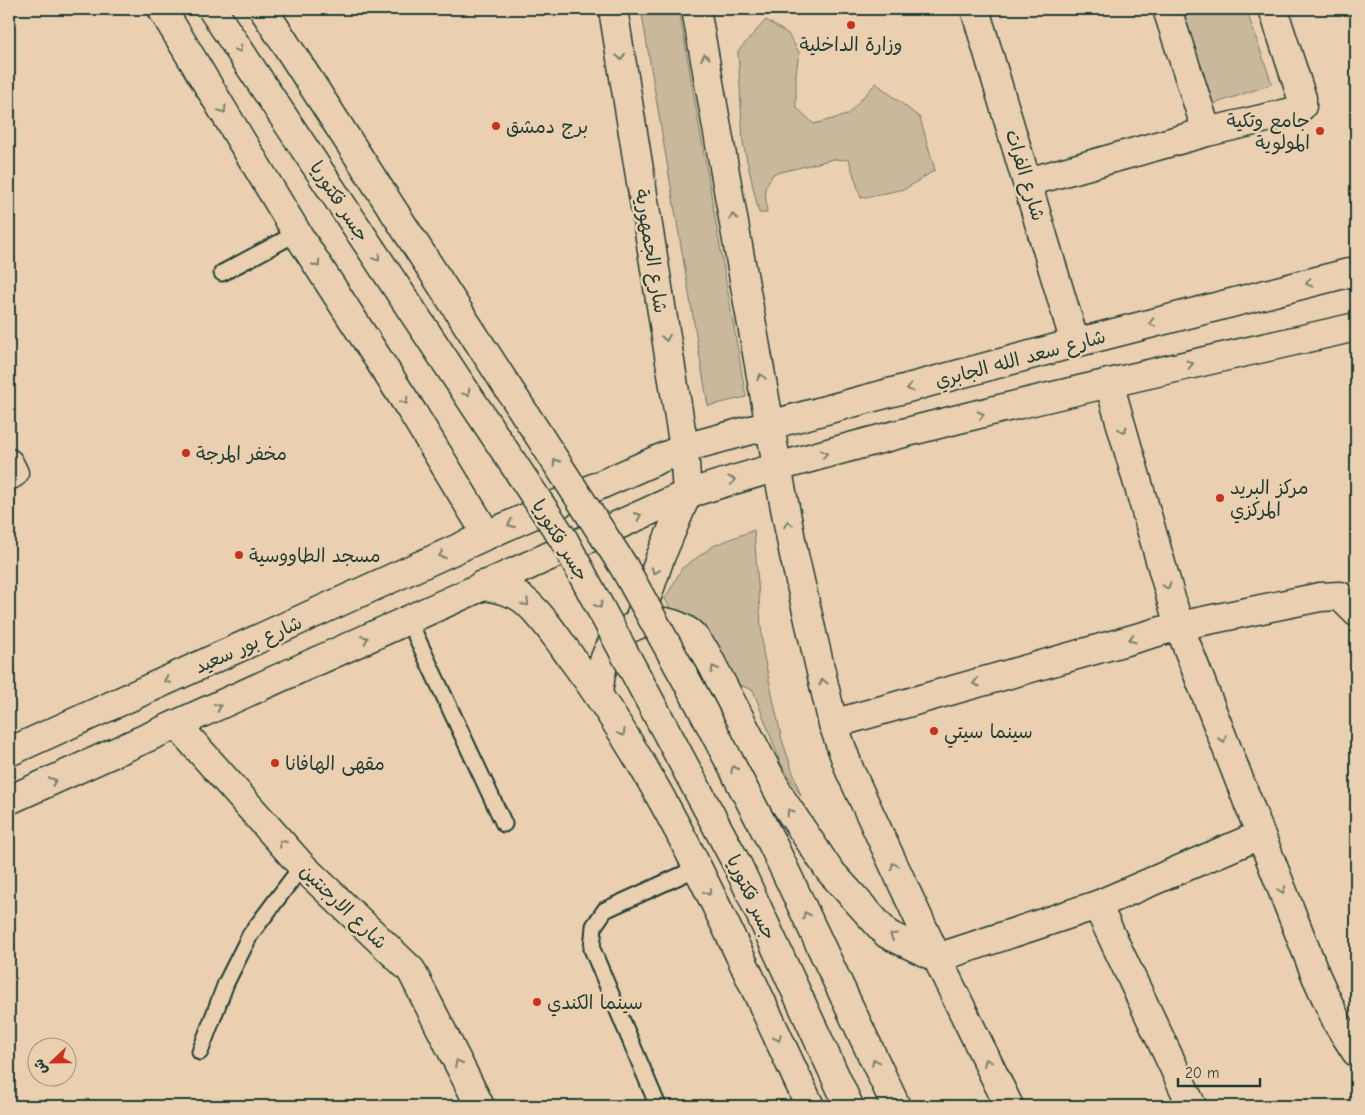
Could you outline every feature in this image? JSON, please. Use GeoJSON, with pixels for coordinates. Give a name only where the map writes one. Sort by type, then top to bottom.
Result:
{"type":"FeatureCollection","features":[{"type":"Feature","properties":{"kind":"main road"},"geometry":{"type":"LineString","coordinates":[[162,9],[297,233],[413,413],[487,535]]}},
{"type":"Feature","properties":{"kind":"main road","name":"جسر فكتوريا"},"geometry":{"type":"LineString","coordinates":[[212,9],[564,540],[738,866],[849,1106]]}},
{"type":"Feature","properties":{"kind":"main road","name":"جسر فكتوريا"},"geometry":{"type":"LineString","coordinates":[[263,9],[624,567],[700,705],[773,845],[896,1106]]}},
{"type":"Feature","properties":{"kind":"main road","name":"شارع الجمهورية"},"geometry":{"type":"LineString","coordinates":[[613,9],[684,448],[687,494]]}},
{"type":"Feature","properties":{"kind":"main road"},"geometry":{"type":"LineString","coordinates":[[696,9],[776,466],[794,555],[833,724],[850,771],[936,958],[1009,1106]]}},
{"type":"Feature","properties":{"kind":"main road","name":"شارع الفرات"},"geometry":{"type":"LineString","coordinates":[[975,9],[1075,343]]}},
{"type":"Feature","properties":{"kind":"main road"},"geometry":{"type":"LineString","coordinates":[[1167,9],[1206,132]]}},
{"type":"Feature","properties":{"kind":"main road"},"geometry":{"type":"LineString","coordinates":[[1028,182],[1206,132],[1296,111],[1302,106],[1302,98],[1273,9]]}},
{"type":"Feature","properties":{"kind":"main road","name":"شارع سعد الله الجابري"},"geometry":{"type":"LineString","coordinates":[[684,448],[1075,343],[1356,271]]}},
{"type":"Feature","properties":{"kind":"main road"},"geometry":{"type":"LineString","coordinates":[[9,800],[178,726],[482,585],[687,494],[776,466],[1109,383],[1356,326]]}},
{"type":"Feature","properties":{"kind":"main road"},"geometry":{"type":"LineString","coordinates":[[1109,383],[1179,626],[1316,976],[1338,1024],[1356,1052]]}},
{"type":"Feature","properties":{"kind":"main road","name":"شارع بور سعيد"},"geometry":{"type":"LineString","coordinates":[[9,752],[487,535],[684,448]]}},
{"type":"Feature","properties":{"kind":"main road"},"geometry":{"type":"LineString","coordinates":[[9,463],[14,473],[9,476]]}},
{"type":"Feature","properties":{"kind":"main road"},"geometry":{"type":"LineString","coordinates":[[638,623],[660,558],[687,494]]}},
{"type":"Feature","properties":{"kind":"main road"},"geometry":{"type":"LineString","coordinates":[[482,585],[518,596],[546,624],[598,693],[643,768],[697,868],[810,1106]]}},
{"type":"Feature","properties":{"kind":"main road"},"geometry":{"type":"LineString","coordinates":[[833,724],[1179,626],[1320,596],[1340,596],[1356,612]]}},
{"type":"Feature","properties":{"kind":"main road"},"geometry":{"type":"LineString","coordinates":[[598,693],[605,658],[617,637],[638,623],[665,621],[690,633],[705,651],[781,798],[829,870],[887,934],[936,958],[1097,905],[1260,835]]}},
{"type":"Feature","properties":{"kind":"main road","name":"شارع الارجنتين"},"geometry":{"type":"LineString","coordinates":[[178,726],[302,866],[411,970],[480,1106]]}},
{"type":"Feature","properties":{"kind":"main road"},"geometry":{"type":"LineString","coordinates":[[1097,905],[1192,1106]]}},
{"type":"Feature","properties":{"kind":"lane"},"geometry":{"type":"LineString","coordinates":[[222,273],[297,233]]}},
{"type":"Feature","properties":{"kind":"lane"},"geometry":{"type":"LineString","coordinates":[[408,619],[504,824]]}},
{"type":"Feature","properties":{"kind":"lane"},"geometry":{"type":"LineString","coordinates":[[200,1052],[226,983],[250,935],[302,866]]}},
{"type":"Feature","properties":{"kind":"lane"},"geometry":{"type":"LineString","coordinates":[[658,1106],[592,949],[594,926],[606,910],[697,868]]}},
{"type":"Feature","properties":{"kind":"shaded area"},"geometry":{"type":"Polygon","coordinates":[[[641,9],[679,9],[746,397],[708,406],[641,9]]]}},
{"type":"Feature","properties":{"kind":"shaded area"},"geometry":{"type":"Polygon","coordinates":[[[1178,9],[1246,9],[1272,84],[1211,105],[1178,9]]]}},
{"type":"Feature","properties":{"kind":"shaded area"},"geometry":{"type":"Polygon","coordinates":[[[766,20],[788,34],[799,52],[796,74],[796,107],[814,124],[847,115],[876,83],[920,118],[935,170],[905,189],[861,198],[849,160],[834,159],[773,174],[765,188],[767,213],[759,213],[743,143],[738,51],[766,20]]]}},
{"type":"Feature","properties":{"kind":"shaded area"},"geometry":{"type":"Polygon","coordinates":[[[754,530],[763,652],[782,740],[801,796],[781,764],[753,690],[707,673],[665,599],[682,568],[715,545],[754,530]]]}},
{"type":"Feature","properties":{"kind":"place","name":"وزارة الداخلية"},"geometry":{"type":"Point","coordinates":[851,25]}},
{"type":"Feature","properties":{"kind":"place","name":"برج دمشق"},"geometry":{"type":"Point","coordinates":[496,126]}},
{"type":"Feature","properties":{"kind":"place","name":"جامع وتكية المولوية"},"geometry":{"type":"Point","coordinates":[1320,131]}},
{"type":"Feature","properties":{"kind":"place","name":"مخفر المرجة"},"geometry":{"type":"Point","coordinates":[186,453]}},
{"type":"Feature","properties":{"kind":"place","name":"مركز البريد المركزي"},"geometry":{"type":"Point","coordinates":[1220,498]}},
{"type":"Feature","properties":{"kind":"place","name":"مسجد الطاووسية"},"geometry":{"type":"Point","coordinates":[239,555]}},
{"type":"Feature","properties":{"kind":"place","name":"سينما سيتي"},"geometry":{"type":"Point","coordinates":[934,731]}},
{"type":"Feature","properties":{"kind":"place","name":"مقهى الهافانا"},"geometry":{"type":"Point","coordinates":[275,763]}},
{"type":"Feature","properties":{"kind":"place","name":"سينما الكندي"},"geometry":{"type":"Point","coordinates":[537,1002]}}]}
